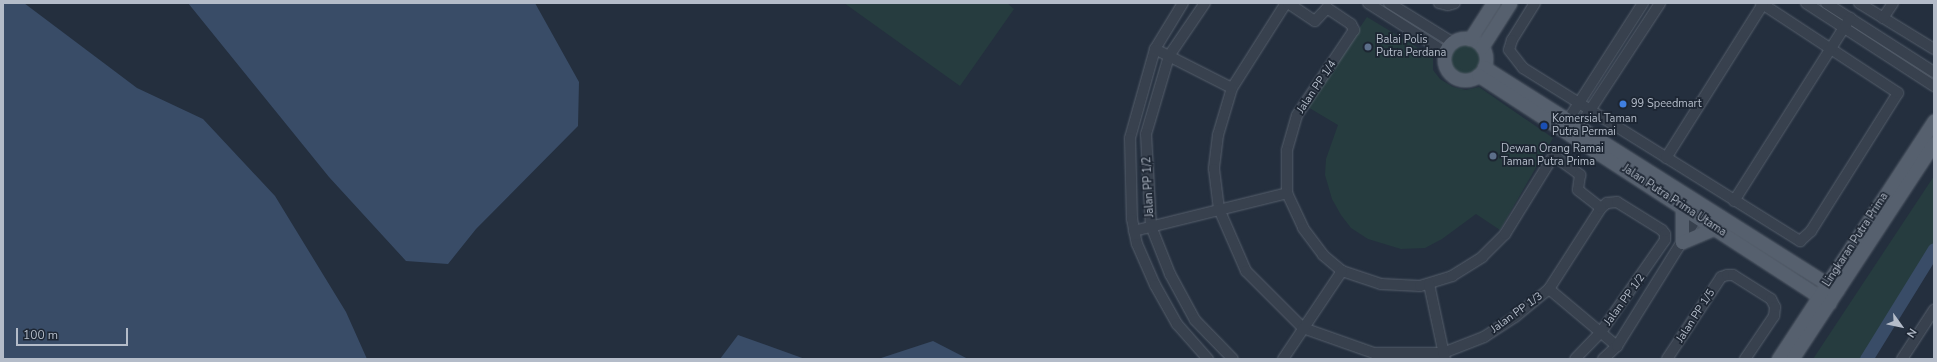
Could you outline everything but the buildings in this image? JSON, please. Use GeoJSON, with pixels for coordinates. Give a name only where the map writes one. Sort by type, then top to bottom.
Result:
{"type":"FeatureCollection","features":[{"type":"Feature","properties":{"kind":"main road"},"geometry":{"type":"LineString","coordinates":[[1470,38],[1493,3]]}},
{"type":"Feature","properties":{"kind":"main road"},"geometry":{"type":"LineString","coordinates":[[1482,47],[1510,3]]}},
{"type":"Feature","properties":{"kind":"main road"},"geometry":{"type":"LineString","coordinates":[[1470,38],[1482,47],[1486,56],[1481,71],[1462,80],[1453,76],[1445,65],[1448,47],[1457,39],[1470,38]]}},
{"type":"Feature","properties":{"kind":"main road","name":"Jalan Putra Prima Utama"},"geometry":{"type":"LineString","coordinates":[[1481,71],[1568,120],[1705,205],[1832,287]]}},
{"type":"Feature","properties":{"kind":"main road","name":"Jalan Putra Prima Utama"},"geometry":{"type":"LineString","coordinates":[[1481,71],[1824,300]]}},
{"type":"Feature","properties":{"kind":"main road","name":"Lingkaran Putra Prima"},"geometry":{"type":"LineString","coordinates":[[1792,359],[1824,300],[1934,121]]}},
{"type":"Feature","properties":{"kind":"main road","name":"Lingkaran Putra Prima"},"geometry":{"type":"LineString","coordinates":[[1832,287],[1934,143]]}},
{"type":"Feature","properties":{"kind":"main road"},"geometry":{"type":"LineString","coordinates":[[1682,206],[1682,242],[1715,228]]}},
{"type":"Feature","properties":{"kind":"main road","name":"Lingkaran Putra Prima"},"geometry":{"type":"LineString","coordinates":[[1778,359],[1824,300]]}},
{"type":"Feature","properties":{"kind":"street"},"geometry":{"type":"LineString","coordinates":[[1183,3],[1155,49],[1130,138],[1132,219],[1137,244],[1158,292],[1177,324],[1208,359]]}},
{"type":"Feature","properties":{"kind":"street","name":"Jalan PP 1/2"},"geometry":{"type":"LineString","coordinates":[[1205,3],[1170,56],[1146,134],[1151,226],[1170,274],[1194,320],[1233,359]]}},
{"type":"Feature","properties":{"kind":"street","name":"Jalan PP 1/4"},"geometry":{"type":"LineString","coordinates":[[1287,3],[1315,21],[1325,8],[1351,24],[1354,30],[1297,115],[1287,151],[1287,193],[1302,228],[1323,255],[1342,271],[1381,284],[1429,284],[1452,276],[1482,257],[1505,234],[1552,158],[1557,158],[1580,175],[1578,190],[1601,208]]}},
{"type":"Feature","properties":{"kind":"street","name":"Jalan PP 1/3"},"geometry":{"type":"LineString","coordinates":[[1287,3],[1232,88],[1218,135],[1214,169],[1219,209],[1246,270],[1303,328],[1374,353],[1444,356],[1484,337],[1515,317],[1549,289],[1601,208]]}},
{"type":"Feature","properties":{"kind":"street"},"geometry":{"type":"LineString","coordinates":[[1368,3],[1448,47]]}},
{"type":"Feature","properties":{"kind":"street"},"geometry":{"type":"LineString","coordinates":[[1389,3],[1448,47]]}},
{"type":"Feature","properties":{"kind":"street"},"geometry":{"type":"LineString","coordinates":[[1439,3],[1448,5],[1455,3]]}},
{"type":"Feature","properties":{"kind":"street"},"geometry":{"type":"LineString","coordinates":[[1535,3],[1512,40],[1509,50],[1523,68],[1794,239],[1800,241],[1805,238],[1894,102],[1898,93],[1895,89],[1762,4],[1666,158]]}},
{"type":"Feature","properties":{"kind":"street"},"geometry":{"type":"LineString","coordinates":[[1568,120],[1643,3]]}},
{"type":"Feature","properties":{"kind":"street"},"geometry":{"type":"LineString","coordinates":[[1579,127],[1660,3]]}},
{"type":"Feature","properties":{"kind":"street"},"geometry":{"type":"LineString","coordinates":[[1806,3],[1934,86]]}},
{"type":"Feature","properties":{"kind":"street"},"geometry":{"type":"LineString","coordinates":[[1826,3],[1934,72]]}},
{"type":"Feature","properties":{"kind":"street"},"geometry":{"type":"LineString","coordinates":[[1859,3],[1934,49]]}},
{"type":"Feature","properties":{"kind":"street"},"geometry":{"type":"LineString","coordinates":[[1883,18],[1893,3]]}},
{"type":"Feature","properties":{"kind":"street"},"geometry":{"type":"LineString","coordinates":[[1734,201],[1850,18]]}},
{"type":"Feature","properties":{"kind":"street"},"geometry":{"type":"LineString","coordinates":[[1155,49],[1232,88]]}},
{"type":"Feature","properties":{"kind":"street"},"geometry":{"type":"LineString","coordinates":[[1134,231],[1287,193]]}},
{"type":"Feature","properties":{"kind":"street","name":"Jalan PP 1/2"},"geometry":{"type":"LineString","coordinates":[[1574,359],[1601,332],[1636,285],[1665,240],[1665,234],[1617,202],[1607,203],[1601,208]]}},
{"type":"Feature","properties":{"kind":"street"},"geometry":{"type":"LineString","coordinates":[[1603,359],[1617,346],[1705,205]]}},
{"type":"Feature","properties":{"kind":"street"},"geometry":{"type":"LineString","coordinates":[[1284,359],[1342,271]]}},
{"type":"Feature","properties":{"kind":"street","name":"Jalan PP 1/5"},"geometry":{"type":"LineString","coordinates":[[1667,359],[1721,278],[1727,275],[1734,275],[1771,299],[1775,307],[1774,316],[1745,359]]}},
{"type":"Feature","properties":{"kind":"street"},"geometry":{"type":"LineString","coordinates":[[1429,284],[1444,356]]}},
{"type":"Feature","properties":{"kind":"street"},"geometry":{"type":"LineString","coordinates":[[1549,289],[1617,346]]}},
{"type":"Feature","properties":{"kind":"street"},"geometry":{"type":"LineString","coordinates":[[1902,359],[1934,310]]}},
{"type":"Feature","properties":{"kind":"green space"},"geometry":{"type":"Polygon","coordinates":[[[844,3],[1007,3],[1014,9],[960,86],[844,3]]]}},
{"type":"Feature","properties":{"kind":"green space"},"geometry":{"type":"Polygon","coordinates":[[[1367,17],[1433,57],[1433,70],[1440,79],[1453,87],[1466,90],[1479,87],[1553,138],[1500,230],[1476,214],[1442,239],[1425,248],[1401,249],[1368,239],[1351,228],[1341,215],[1332,199],[1325,175],[1326,159],[1338,125],[1306,106],[1367,17]]]}},
{"type":"Feature","properties":{"kind":"green space"},"geometry":{"type":"Polygon","coordinates":[[[1464,44],[1476,49],[1481,61],[1476,73],[1464,78],[1452,73],[1447,61],[1452,49],[1464,44]]]}},
{"type":"Feature","properties":{"kind":"green space"},"geometry":{"type":"Polygon","coordinates":[[[1934,176],[1934,258],[1867,359],[1813,359],[1934,176]]]}},
{"type":"Feature","properties":{"kind":"water"},"geometry":{"type":"Polygon","coordinates":[[[3,3],[24,3],[137,88],[203,119],[275,196],[346,312],[367,359],[3,359],[3,3]]]}},
{"type":"Feature","properties":{"kind":"water"},"geometry":{"type":"Polygon","coordinates":[[[188,3],[535,3],[579,82],[578,126],[476,229],[448,264],[406,261],[329,177],[188,3]]]}},
{"type":"Feature","properties":{"kind":"water"},"geometry":{"type":"Polygon","coordinates":[[[738,335],[805,359],[720,359],[738,335]]]}},
{"type":"Feature","properties":{"kind":"water"},"geometry":{"type":"Polygon","coordinates":[[[933,341],[968,359],[878,359],[933,341]]]}},
{"type":"Feature","properties":{"kind":"waterway"},"geometry":{"type":"LineString","coordinates":[[1866,359],[1934,249]]}},
{"type":"Feature","properties":{"kind":"place","name":"Balai Polis Putra Perdana"},"geometry":{"type":"Point","coordinates":[1368,47]}},
{"type":"Feature","properties":{"kind":"place","name":"99 Speedmart"},"geometry":{"type":"Point","coordinates":[1623,104]}},
{"type":"Feature","properties":{"kind":"place","name":"Komersial Taman Putra Permai"},"geometry":{"type":"Point","coordinates":[1544,126]}},
{"type":"Feature","properties":{"kind":"place","name":"Dewan Orang Ramai Taman Putra Prima"},"geometry":{"type":"Point","coordinates":[1493,156]}}]}
